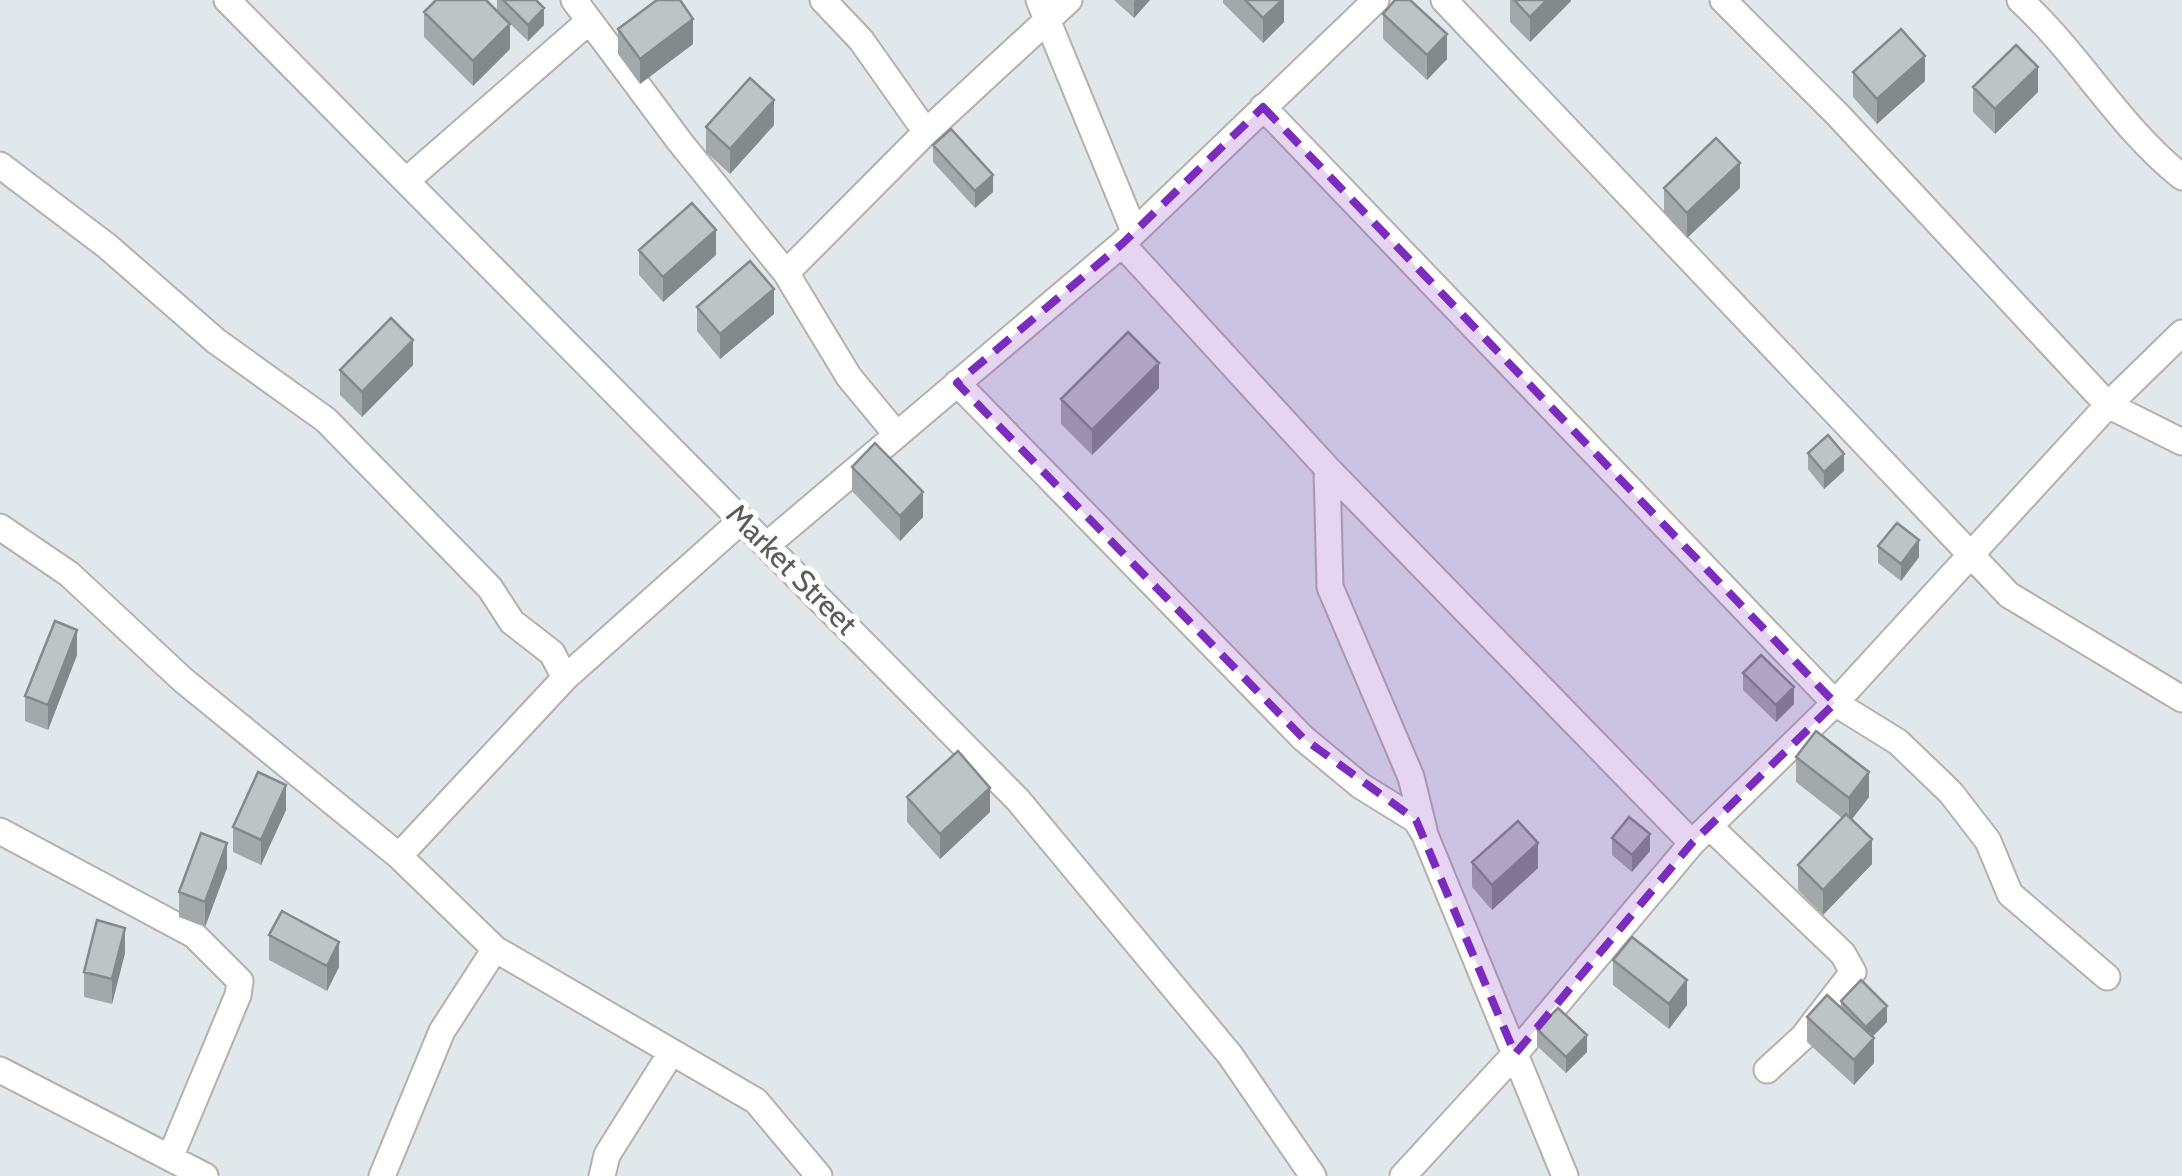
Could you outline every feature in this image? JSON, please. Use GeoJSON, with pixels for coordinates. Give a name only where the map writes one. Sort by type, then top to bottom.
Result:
{"type":"FeatureCollection","features":[{"type":"Feature","properties":{"kind":"street","name":"Market Street"},"geometry":{"type":"LineString","coordinates":[[227,0],[742,520],[1057,845],[1230,1055],[1314,1176]]}},
{"type":"Feature","properties":{"kind":"street"},"geometry":{"type":"LineString","coordinates":[[823,0],[861,40],[926,132]]}},
{"type":"Feature","properties":{"kind":"street"},"geometry":{"type":"LineString","coordinates":[[786,273],[1044,10],[1069,0]]}},
{"type":"Feature","properties":{"kind":"street"},"geometry":{"type":"LineString","coordinates":[[767,546],[1128,238],[1376,0]]}},
{"type":"Feature","properties":{"kind":"street"},"geometry":{"type":"LineString","coordinates":[[1444,0],[2009,595],[2182,699]]}},
{"type":"Feature","properties":{"kind":"street"},"geometry":{"type":"LineString","coordinates":[[1723,0],[1838,115],[2108,405],[2182,442]]}},
{"type":"Feature","properties":{"kind":"street"},"geometry":{"type":"LineString","coordinates":[[2020,0],[2044,22],[2103,96],[2182,177]]}},
{"type":"Feature","properties":{"kind":"street"},"geometry":{"type":"LineString","coordinates":[[1044,10],[1128,238],[1327,468],[1701,834],[1843,954],[1853,972],[1802,1037],[1767,1070]]}},
{"type":"Feature","properties":{"kind":"street"},"geometry":{"type":"LineString","coordinates":[[406,180],[582,11],[786,273],[849,377],[897,435]]}},
{"type":"Feature","properties":{"kind":"street"},"geometry":{"type":"LineString","coordinates":[[1263,107],[1835,703],[1898,742],[1951,793],[1988,841],[2010,894],[2107,977]]}},
{"type":"Feature","properties":{"kind":"street"},"geometry":{"type":"LineString","coordinates":[[0,165],[107,246],[216,341],[326,420],[490,588],[512,622],[552,653],[566,678]]}},
{"type":"Feature","properties":{"kind":"street"},"geometry":{"type":"LineString","coordinates":[[1403,1176],[1515,1054],[1701,834],[1835,703],[2108,405],[2182,333]]}},
{"type":"Feature","properties":{"kind":"street"},"geometry":{"type":"LineString","coordinates":[[958,383],[1303,738],[1361,786],[1416,820],[1425,835]]}},
{"type":"Feature","properties":{"kind":"street"},"geometry":{"type":"LineString","coordinates":[[1327,468],[1330,587],[1410,777],[1425,835],[1564,1176]]}},
{"type":"Feature","properties":{"kind":"street"},"geometry":{"type":"LineString","coordinates":[[399,856],[566,678],[742,520]]}},
{"type":"Feature","properties":{"kind":"street"},"geometry":{"type":"LineString","coordinates":[[0,527],[69,574],[183,680],[399,856],[495,948],[756,1101],[819,1176]]}},
{"type":"Feature","properties":{"kind":"street"},"geometry":{"type":"LineString","coordinates":[[0,831],[194,935],[240,981],[238,995],[170,1158]]}},
{"type":"Feature","properties":{"kind":"street"},"geometry":{"type":"LineString","coordinates":[[382,1176],[442,1031],[495,948]]}},
{"type":"Feature","properties":{"kind":"street"},"geometry":{"type":"LineString","coordinates":[[602,1176],[607,1155],[671,1052]]}},
{"type":"Feature","properties":{"kind":"street"},"geometry":{"type":"LineString","coordinates":[[0,1070],[205,1176]]}},
{"type":"Feature","properties":{"kind":"highlighted area"},"geometry":{"type":"Polygon","coordinates":[[[1263,107],[1835,703],[1692,843],[1515,1054],[1416,820],[1303,738],[957,383],[1122,244],[1263,107]]]}},
{"type":"Feature","properties":{"kind":"building"},"geometry":{"type":"Polygon","coordinates":[[[436,0],[486,0],[510,24],[473,61],[424,12],[436,0]]]}},
{"type":"Feature","properties":{"kind":"building"},"geometry":{"type":"Polygon","coordinates":[[[503,0],[536,0],[544,8],[528,25],[503,0]]]}},
{"type":"Feature","properties":{"kind":"building"},"geometry":{"type":"Polygon","coordinates":[[[657,0],[680,0],[693,19],[640,59],[618,29],[657,0]]]}},
{"type":"Feature","properties":{"kind":"building"},"geometry":{"type":"Polygon","coordinates":[[[1245,0],[1282,0],[1263,18],[1245,0]]]}},
{"type":"Feature","properties":{"kind":"building"},"geometry":{"type":"Polygon","coordinates":[[[1395,0],[1410,0],[1447,34],[1427,55],[1383,14],[1395,0]]]}},
{"type":"Feature","properties":{"kind":"building"},"geometry":{"type":"Polygon","coordinates":[[[1514,0],[1547,0],[1530,17],[1514,0]]]}},
{"type":"Feature","properties":{"kind":"building"},"geometry":{"type":"Polygon","coordinates":[[[1901,29],[1925,56],[1877,99],[1853,72],[1901,29]]]}},
{"type":"Feature","properties":{"kind":"building"},"geometry":{"type":"Polygon","coordinates":[[[2016,45],[2038,67],[1995,109],[1973,87],[2016,45]]]}},
{"type":"Feature","properties":{"kind":"building"},"geometry":{"type":"Polygon","coordinates":[[[750,78],[774,100],[730,149],[706,127],[750,78]]]}},
{"type":"Feature","properties":{"kind":"building"},"geometry":{"type":"Polygon","coordinates":[[[951,129],[993,175],[975,191],[933,145],[951,129]]]}},
{"type":"Feature","properties":{"kind":"building"},"geometry":{"type":"Polygon","coordinates":[[[1716,138],[1740,163],[1687,213],[1664,188],[1716,138]]]}},
{"type":"Feature","properties":{"kind":"building"},"geometry":{"type":"Polygon","coordinates":[[[692,203],[716,230],[663,277],[639,250],[692,203]]]}},
{"type":"Feature","properties":{"kind":"building"},"geometry":{"type":"Polygon","coordinates":[[[750,261],[774,289],[720,334],[697,307],[750,261]]]}},
{"type":"Feature","properties":{"kind":"building"},"geometry":{"type":"Polygon","coordinates":[[[391,318],[413,340],[362,392],[340,370],[391,318]]]}},
{"type":"Feature","properties":{"kind":"building"},"geometry":{"type":"Polygon","coordinates":[[[1128,332],[1159,363],[1092,430],[1061,399],[1128,332]]]}},
{"type":"Feature","properties":{"kind":"building"},"geometry":{"type":"Polygon","coordinates":[[[1828,435],[1844,454],[1824,472],[1808,453],[1828,435]]]}},
{"type":"Feature","properties":{"kind":"building"},"geometry":{"type":"Polygon","coordinates":[[[875,443],[923,492],[900,516],[852,467],[875,443]]]}},
{"type":"Feature","properties":{"kind":"building"},"geometry":{"type":"Polygon","coordinates":[[[1897,523],[1919,540],[1901,564],[1878,546],[1897,523]]]}},
{"type":"Feature","properties":{"kind":"building"},"geometry":{"type":"Polygon","coordinates":[[[55,621],[77,630],[48,705],[25,696],[55,621]]]}},
{"type":"Feature","properties":{"kind":"building"},"geometry":{"type":"Polygon","coordinates":[[[1761,655],[1794,687],[1776,705],[1743,673],[1761,655]]]}},
{"type":"Feature","properties":{"kind":"building"},"geometry":{"type":"Polygon","coordinates":[[[1816,731],[1869,772],[1849,798],[1796,757],[1816,731]]]}},
{"type":"Feature","properties":{"kind":"building"},"geometry":{"type":"Polygon","coordinates":[[[958,751],[990,788],[940,834],[907,797],[958,751]]]}},
{"type":"Feature","properties":{"kind":"building"},"geometry":{"type":"Polygon","coordinates":[[[258,772],[286,785],[261,840],[233,827],[258,772]]]}},
{"type":"Feature","properties":{"kind":"building"},"geometry":{"type":"Polygon","coordinates":[[[1846,814],[1872,839],[1823,890],[1798,865],[1846,814]]]}},
{"type":"Feature","properties":{"kind":"building"},"geometry":{"type":"Polygon","coordinates":[[[1629,817],[1650,834],[1632,855],[1612,838],[1629,817]]]}},
{"type":"Feature","properties":{"kind":"building"},"geometry":{"type":"Polygon","coordinates":[[[1518,821],[1538,843],[1492,885],[1472,862],[1518,821]]]}},
{"type":"Feature","properties":{"kind":"building"},"geometry":{"type":"Polygon","coordinates":[[[201,833],[227,843],[205,902],[179,892],[201,833]]]}},
{"type":"Feature","properties":{"kind":"building"},"geometry":{"type":"Polygon","coordinates":[[[282,911],[339,942],[327,966],[269,935],[282,911]]]}},
{"type":"Feature","properties":{"kind":"building"},"geometry":{"type":"Polygon","coordinates":[[[97,920],[125,928],[112,979],[84,972],[97,920]]]}},
{"type":"Feature","properties":{"kind":"building"},"geometry":{"type":"Polygon","coordinates":[[[1632,937],[1687,980],[1669,1004],[1613,960],[1632,937]]]}},
{"type":"Feature","properties":{"kind":"building"},"geometry":{"type":"Polygon","coordinates":[[[1861,980],[1887,1006],[1866,1027],[1841,1001],[1861,980]]]}},
{"type":"Feature","properties":{"kind":"building"},"geometry":{"type":"Polygon","coordinates":[[[1827,995],[1874,1038],[1854,1060],[1807,1017],[1827,995]]]}},
{"type":"Feature","properties":{"kind":"building"},"geometry":{"type":"Polygon","coordinates":[[[1558,1008],[1587,1035],[1566,1057],[1537,1029],[1558,1008]]]}}]}
